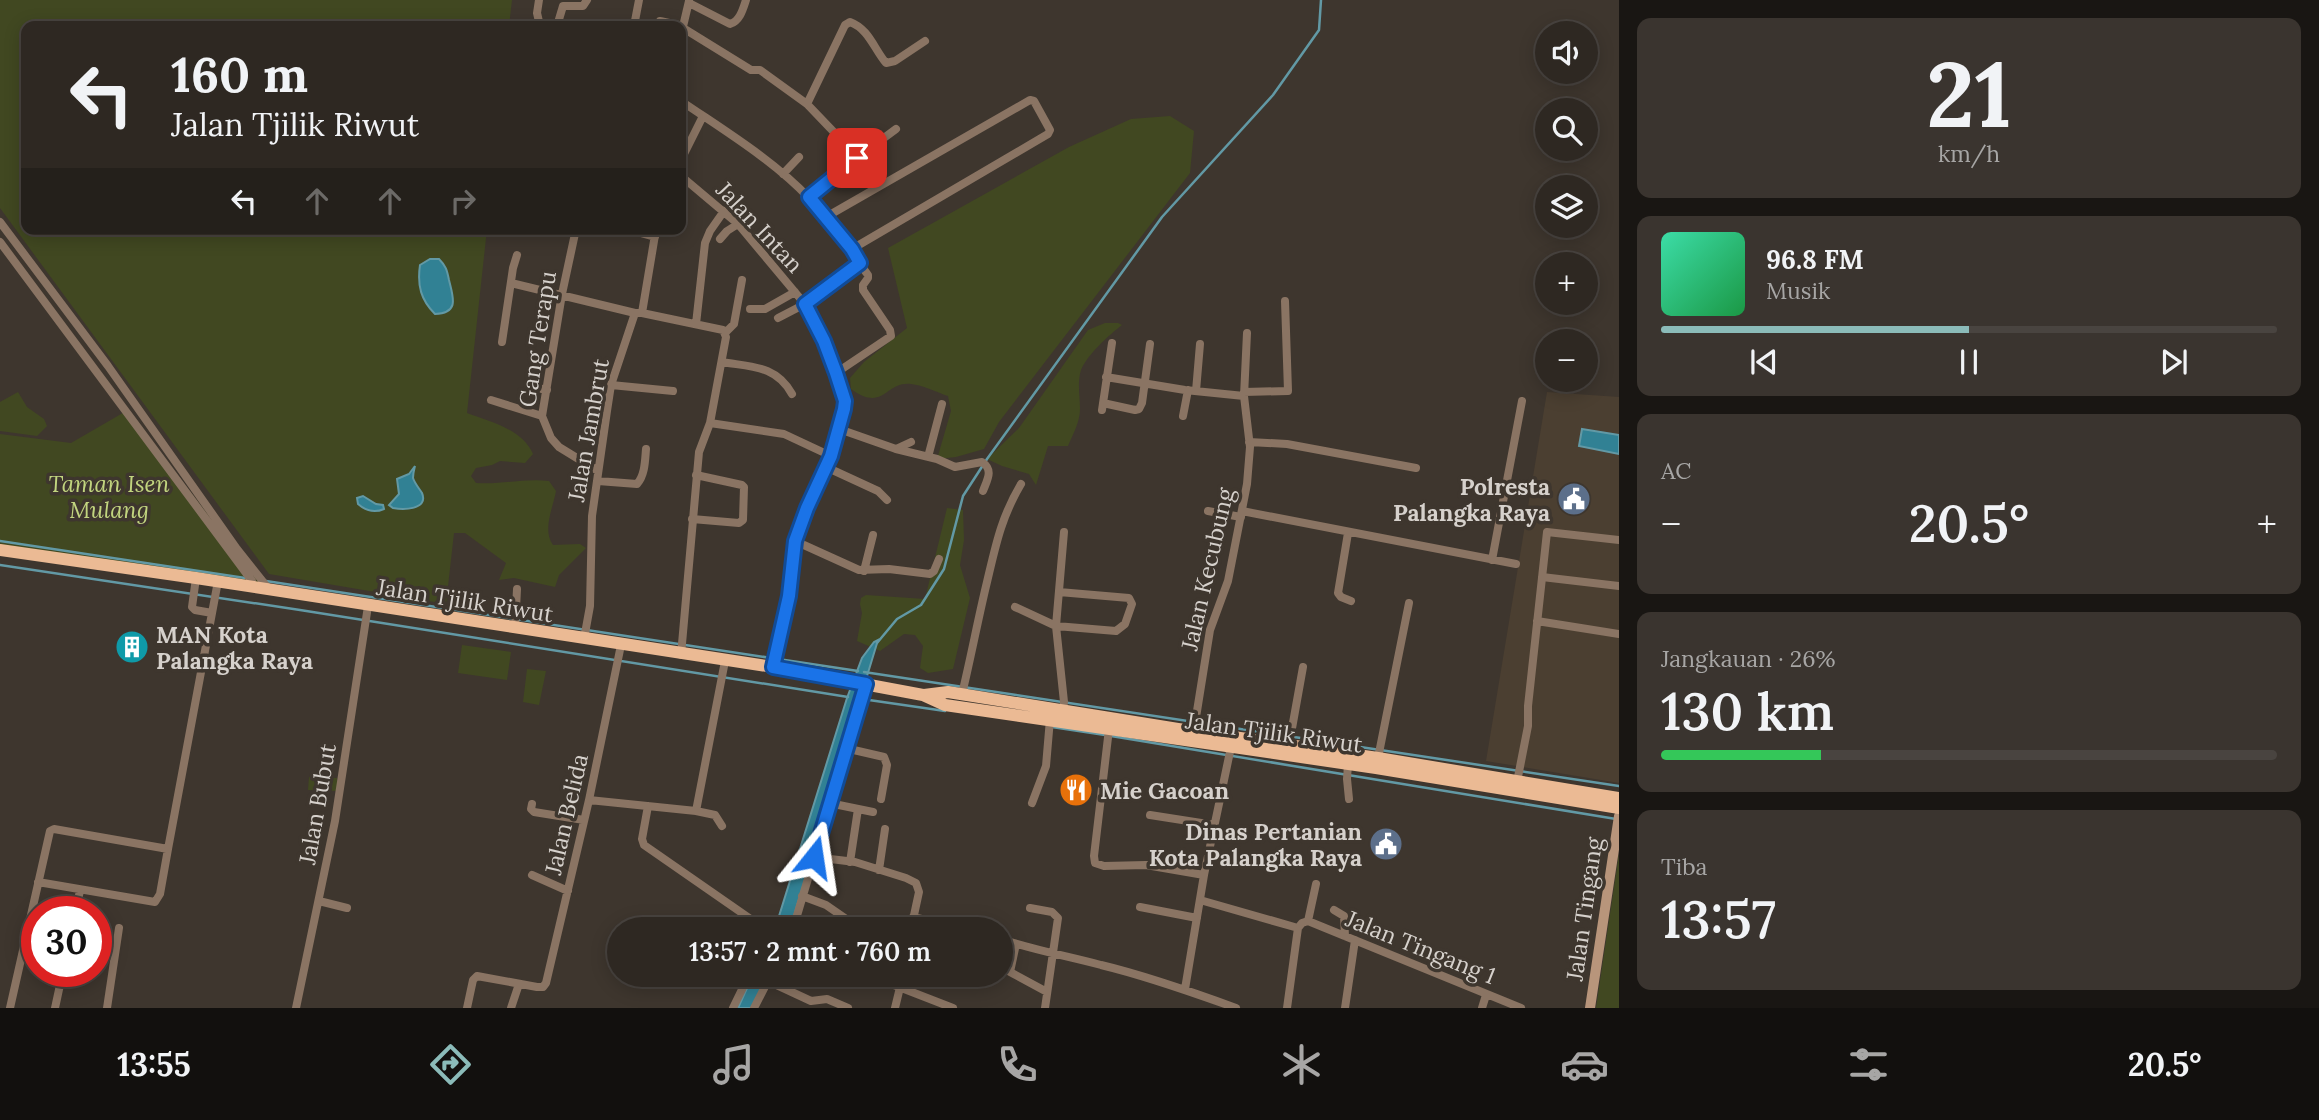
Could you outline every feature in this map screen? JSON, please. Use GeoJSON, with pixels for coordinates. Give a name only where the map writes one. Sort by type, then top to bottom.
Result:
{"type":"FeatureCollection","features":[{"type":"Feature","properties":{"kind":"highway","name":"Jalan Tjilik Riwut"},"geometry":{"type":"LineString","coordinates":[[0,550],[773,667],[923,695],[945,705],[1109,729],[1289,745],[1378,758],[1519,785],[1619,808]]}},
{"type":"Feature","properties":{"kind":"highway","name":"Jalan Tjilik Riwut"},"geometry":{"type":"LineString","coordinates":[[923,695],[948,692],[1193,736],[1231,747],[1619,798]]}},
{"type":"Feature","properties":{"kind":"main road","name":"Jalan Tingang"},"geometry":{"type":"LineString","coordinates":[[1590,1008],[1619,816]]}},
{"type":"Feature","properties":{"kind":"street"},"geometry":{"type":"LineString","coordinates":[[539,0],[539,21]]}},
{"type":"Feature","properties":{"kind":"street"},"geometry":{"type":"LineString","coordinates":[[558,21],[563,6],[583,6],[587,0]]}},
{"type":"Feature","properties":{"kind":"street"},"geometry":{"type":"LineString","coordinates":[[635,21],[639,0]]}},
{"type":"Feature","properties":{"kind":"street"},"geometry":{"type":"LineString","coordinates":[[684,21],[689,1],[730,24],[735,22],[742,12],[746,0]]}},
{"type":"Feature","properties":{"kind":"street"},"geometry":{"type":"LineString","coordinates":[[807,104],[839,36],[850,22],[872,40],[886,63],[895,61],[925,41]]}},
{"type":"Feature","properties":{"kind":"street"},"geometry":{"type":"LineString","coordinates":[[686,32],[751,70],[760,71],[807,104],[857,158]]}},
{"type":"Feature","properties":{"kind":"street"},"geometry":{"type":"LineString","coordinates":[[826,217],[1030,100],[1034,101],[1049,125],[1048,134],[852,249]]}},
{"type":"Feature","properties":{"kind":"street"},"geometry":{"type":"LineString","coordinates":[[686,104],[713,121],[809,197],[852,249],[860,263],[868,278],[863,290],[890,330],[891,336],[836,373]]}},
{"type":"Feature","properties":{"kind":"street"},"geometry":{"type":"LineString","coordinates":[[686,150],[703,116]]}},
{"type":"Feature","properties":{"kind":"street"},"geometry":{"type":"LineString","coordinates":[[809,197],[897,129]]}},
{"type":"Feature","properties":{"kind":"street"},"geometry":{"type":"LineString","coordinates":[[783,174],[799,157]]}},
{"type":"Feature","properties":{"kind":"street","name":"Jalan Intan"},"geometry":{"type":"LineString","coordinates":[[686,180],[738,224],[805,304],[824,341],[845,401],[831,456],[795,541],[789,596],[773,667]]}},
{"type":"Feature","properties":{"kind":"street"},"geometry":{"type":"LineString","coordinates":[[696,324],[705,243],[724,211]]}},
{"type":"Feature","properties":{"kind":"street"},"geometry":{"type":"LineString","coordinates":[[0,222],[108,366],[229,538],[270,591]]}},
{"type":"Feature","properties":{"kind":"street"},"geometry":{"type":"LineString","coordinates":[[720,239],[724,232],[738,224]]}},
{"type":"Feature","properties":{"kind":"street","name":"Gang Terapu"},"geometry":{"type":"LineString","coordinates":[[575,235],[542,416],[551,438],[559,447],[598,476]]}},
{"type":"Feature","properties":{"kind":"street","name":"Jalan Jambrut"},"geometry":{"type":"LineString","coordinates":[[584,639],[590,606],[592,516],[611,385],[638,313],[655,235]]}},
{"type":"Feature","properties":{"kind":"street"},"geometry":{"type":"LineString","coordinates":[[0,242],[252,580],[253,588]]}},
{"type":"Feature","properties":{"kind":"street"},"geometry":{"type":"LineString","coordinates":[[502,342],[517,255]]}},
{"type":"Feature","properties":{"kind":"street"},"geometry":{"type":"LineString","coordinates":[[778,318],[805,304],[860,263]]}},
{"type":"Feature","properties":{"kind":"street"},"geometry":{"type":"LineString","coordinates":[[681,654],[699,452],[710,423],[725,332],[734,324],[742,280]]}},
{"type":"Feature","properties":{"kind":"street"},"geometry":{"type":"LineString","coordinates":[[511,283],[725,332]]}},
{"type":"Feature","properties":{"kind":"street"},"geometry":{"type":"LineString","coordinates":[[750,309],[765,309],[795,292]]}},
{"type":"Feature","properties":{"kind":"street"},"geometry":{"type":"LineString","coordinates":[[1106,377],[1192,391],[1244,394],[1287,391],[1285,301]]}},
{"type":"Feature","properties":{"kind":"street","name":"Jalan Kecubung"},"geometry":{"type":"LineString","coordinates":[[1193,736],[1210,630],[1228,580],[1248,475],[1250,442],[1244,394],[1247,333]]}},
{"type":"Feature","properties":{"kind":"street"},"geometry":{"type":"LineString","coordinates":[[1112,343],[1102,406],[1135,410],[1139,409],[1142,403],[1150,344]]}},
{"type":"Feature","properties":{"kind":"street"},"geometry":{"type":"LineString","coordinates":[[1183,416],[1192,391],[1200,344]]}},
{"type":"Feature","properties":{"kind":"street"},"geometry":{"type":"LineString","coordinates":[[722,362],[773,372],[792,394]]}},
{"type":"Feature","properties":{"kind":"street"},"geometry":{"type":"LineString","coordinates":[[611,385],[673,391]]}},
{"type":"Feature","properties":{"kind":"street"},"geometry":{"type":"LineString","coordinates":[[528,386],[547,390]]}},
{"type":"Feature","properties":{"kind":"street"},"geometry":{"type":"LineString","coordinates":[[491,400],[542,416]]}},
{"type":"Feature","properties":{"kind":"street"},"geometry":{"type":"LineString","coordinates":[[1492,560],[1522,401]]}},
{"type":"Feature","properties":{"kind":"street"},"geometry":{"type":"LineString","coordinates":[[928,457],[942,404]]}},
{"type":"Feature","properties":{"kind":"street"},"geometry":{"type":"LineString","coordinates":[[710,423],[784,434],[831,456]]}},
{"type":"Feature","properties":{"kind":"street"},"geometry":{"type":"LineString","coordinates":[[839,429],[956,467],[984,464],[990,471],[983,491]]}},
{"type":"Feature","properties":{"kind":"street"},"geometry":{"type":"LineString","coordinates":[[896,449],[911,442]]}},
{"type":"Feature","properties":{"kind":"street"},"geometry":{"type":"LineString","coordinates":[[1250,442],[1287,444],[1416,468]]}},
{"type":"Feature","properties":{"kind":"street"},"geometry":{"type":"LineString","coordinates":[[598,476],[637,484],[641,481],[646,449]]}},
{"type":"Feature","properties":{"kind":"street"},"geometry":{"type":"LineString","coordinates":[[826,467],[878,491],[887,500]]}},
{"type":"Feature","properties":{"kind":"street"},"geometry":{"type":"LineString","coordinates":[[692,519],[739,523],[743,520],[742,485],[696,475]]}},
{"type":"Feature","properties":{"kind":"street"},"geometry":{"type":"LineString","coordinates":[[962,695],[998,532],[1021,484]]}},
{"type":"Feature","properties":{"kind":"street"},"geometry":{"type":"LineString","coordinates":[[1208,511],[1242,514],[1516,564]]}},
{"type":"Feature","properties":{"kind":"street"},"geometry":{"type":"LineString","coordinates":[[1063,711],[1056,626],[1064,532]]}},
{"type":"Feature","properties":{"kind":"street"},"geometry":{"type":"LineString","coordinates":[[1519,785],[1528,726],[1547,532],[1619,540]]}},
{"type":"Feature","properties":{"kind":"street"},"geometry":{"type":"LineString","coordinates":[[1348,533],[1338,593],[1351,601]]}},
{"type":"Feature","properties":{"kind":"street"},"geometry":{"type":"LineString","coordinates":[[864,571],[873,535]]}},
{"type":"Feature","properties":{"kind":"street"},"geometry":{"type":"LineString","coordinates":[[795,541],[850,568],[864,571],[889,569],[930,574],[939,559]]}},
{"type":"Feature","properties":{"kind":"street"},"geometry":{"type":"LineString","coordinates":[[1542,577],[1619,586]]}},
{"type":"Feature","properties":{"kind":"street"},"geometry":{"type":"LineString","coordinates":[[196,578],[192,607],[212,613]]}},
{"type":"Feature","properties":{"kind":"street"},"geometry":{"type":"LineString","coordinates":[[38,882],[155,902],[160,894],[218,581]]}},
{"type":"Feature","properties":{"kind":"street"},"geometry":{"type":"LineString","coordinates":[[515,629],[517,589]]}},
{"type":"Feature","properties":{"kind":"street"},"geometry":{"type":"LineString","coordinates":[[1015,607],[1056,626],[1116,631],[1125,624],[1132,604],[1129,598],[1059,592]]}},
{"type":"Feature","properties":{"kind":"street"},"geometry":{"type":"LineString","coordinates":[[1378,758],[1409,603]]}},
{"type":"Feature","properties":{"kind":"street","name":"Jalan Bubut"},"geometry":{"type":"LineString","coordinates":[[296,1008],[335,821],[368,606]]}},
{"type":"Feature","properties":{"kind":"street"},"geometry":{"type":"LineString","coordinates":[[1537,621],[1619,634]]}},
{"type":"Feature","properties":{"kind":"street","name":"Jalan Belida"},"geometry":{"type":"LineString","coordinates":[[519,984],[542,988],[547,983],[621,645]]}},
{"type":"Feature","properties":{"kind":"street"},"geometry":{"type":"LineString","coordinates":[[696,811],[725,661]]}},
{"type":"Feature","properties":{"kind":"street"},"geometry":{"type":"LineString","coordinates":[[1289,745],[1303,667]]}},
{"type":"Feature","properties":{"kind":"street"},"geometry":{"type":"LineString","coordinates":[[796,917],[845,748],[857,682]]}},
{"type":"Feature","properties":{"kind":"street"},"geometry":{"type":"LineString","coordinates":[[1032,803],[1046,766],[1051,719]]}},
{"type":"Feature","properties":{"kind":"street"},"geometry":{"type":"LineString","coordinates":[[1109,729],[1095,863],[1104,866],[1146,865],[1204,875]]}},
{"type":"Feature","properties":{"kind":"street"},"geometry":{"type":"LineString","coordinates":[[1185,989],[1204,875],[1231,747]]}},
{"type":"Feature","properties":{"kind":"street"},"geometry":{"type":"LineString","coordinates":[[845,748],[884,757],[887,765],[881,799]]}},
{"type":"Feature","properties":{"kind":"street"},"geometry":{"type":"LineString","coordinates":[[1348,764],[1349,799]]}},
{"type":"Feature","properties":{"kind":"street"},"geometry":{"type":"LineString","coordinates":[[589,800],[696,811],[715,815],[722,826]]}},
{"type":"Feature","properties":{"kind":"street"},"geometry":{"type":"LineString","coordinates":[[829,803],[873,812]]}},
{"type":"Feature","properties":{"kind":"street"},"geometry":{"type":"LineString","coordinates":[[532,804],[531,809],[534,812],[584,820]]}},
{"type":"Feature","properties":{"kind":"street"},"geometry":{"type":"LineString","coordinates":[[648,806],[642,839],[644,845],[748,917]]}},
{"type":"Feature","properties":{"kind":"street"},"geometry":{"type":"LineString","coordinates":[[850,862],[858,809]]}},
{"type":"Feature","properties":{"kind":"street"},"geometry":{"type":"LineString","coordinates":[[1150,815],[1214,825]]}},
{"type":"Feature","properties":{"kind":"street"},"geometry":{"type":"LineString","coordinates":[[879,870],[885,829]]}},
{"type":"Feature","properties":{"kind":"street"},"geometry":{"type":"LineString","coordinates":[[10,1008],[48,834],[52,830],[168,849]]}},
{"type":"Feature","properties":{"kind":"street"},"geometry":{"type":"LineString","coordinates":[[814,857],[850,862],[906,877],[916,883],[919,892],[913,917]]}},
{"type":"Feature","properties":{"kind":"street"},"geometry":{"type":"LineString","coordinates":[[533,875],[568,891]]}},
{"type":"Feature","properties":{"kind":"street"},"geometry":{"type":"LineString","coordinates":[[1287,1008],[1298,928],[1308,921],[1316,884]]}},
{"type":"Feature","properties":{"kind":"street"},"geometry":{"type":"LineString","coordinates":[[79,896],[80,891]]}},
{"type":"Feature","properties":{"kind":"street"},"geometry":{"type":"LineString","coordinates":[[802,896],[826,905],[843,917]]}},
{"type":"Feature","properties":{"kind":"street"},"geometry":{"type":"LineString","coordinates":[[1200,900],[1298,928]]}},
{"type":"Feature","properties":{"kind":"street"},"geometry":{"type":"LineString","coordinates":[[319,901],[347,908]]}},
{"type":"Feature","properties":{"kind":"street"},"geometry":{"type":"LineString","coordinates":[[1140,907],[1197,918]]}},
{"type":"Feature","properties":{"kind":"street"},"geometry":{"type":"LineString","coordinates":[[1030,908],[1057,915],[1045,1008]]}},
{"type":"Feature","properties":{"kind":"street"},"geometry":{"type":"LineString","coordinates":[[1334,910],[1344,916],[1345,936]]}},
{"type":"Feature","properties":{"kind":"street","name":"Jalan Tingang 1"},"geometry":{"type":"LineString","coordinates":[[1308,921],[1521,1008]]}},
{"type":"Feature","properties":{"kind":"street"},"geometry":{"type":"LineString","coordinates":[[107,1008],[119,929]]}},
{"type":"Feature","properties":{"kind":"street"},"geometry":{"type":"LineString","coordinates":[[1345,1008],[1355,940]]}},
{"type":"Feature","properties":{"kind":"street"},"geometry":{"type":"LineString","coordinates":[[1013,943],[1053,955],[1100,964],[1185,989],[1236,1008]]}},
{"type":"Feature","properties":{"kind":"street"},"geometry":{"type":"LineString","coordinates":[[1016,944],[1010,972],[1047,992]]}},
{"type":"Feature","properties":{"kind":"street"},"geometry":{"type":"LineString","coordinates":[[467,1008],[473,980],[477,976],[519,984],[510,1008]]}},
{"type":"Feature","properties":{"kind":"street"},"geometry":{"type":"LineString","coordinates":[[55,1008],[60,987]]}},
{"type":"Feature","properties":{"kind":"street"},"geometry":{"type":"LineString","coordinates":[[733,1008],[743,987]]}},
{"type":"Feature","properties":{"kind":"street"},"geometry":{"type":"LineString","coordinates":[[754,1008],[764,987]]}},
{"type":"Feature","properties":{"kind":"street"},"geometry":{"type":"LineString","coordinates":[[785,987],[811,1001],[827,999],[848,1008]]}},
{"type":"Feature","properties":{"kind":"street"},"geometry":{"type":"LineString","coordinates":[[895,987],[953,1008]]}},
{"type":"Feature","properties":{"kind":"street"},"geometry":{"type":"LineString","coordinates":[[895,1008],[900,989]]}},
{"type":"Feature","properties":{"kind":"street"},"geometry":{"type":"LineString","coordinates":[[1482,1008],[1486,995]]}},
{"type":"Feature","properties":{"kind":"shaded area","name":"Polresta Palangka Raya"},"geometry":{"type":"Polygon","coordinates":[[[1547,392],[1619,397],[1619,783],[1486,761],[1547,392]]]}},
{"type":"Feature","properties":{"kind":"green space"},"geometry":{"type":"Polygon","coordinates":[[[0,0],[512,0],[510,21],[21,21],[21,235],[486,235],[467,413],[514,432],[533,454],[525,463],[500,461],[476,468],[471,476],[476,483],[549,481],[556,491],[548,526],[553,545],[580,544],[586,548],[559,575],[555,587],[514,578],[499,580],[506,563],[465,533],[454,533],[446,604],[269,574],[0,208],[0,0]]]}},
{"type":"Feature","properties":{"kind":"green space"},"geometry":{"type":"Polygon","coordinates":[[[1170,116],[1194,131],[1190,173],[999,422],[984,449],[937,459],[951,411],[948,396],[911,384],[902,384],[871,398],[851,389],[850,378],[864,362],[907,328],[888,248],[1069,147],[1131,119],[1170,116]]]}},
{"type":"Feature","properties":{"kind":"green space"},"geometry":{"type":"Polygon","coordinates":[[[1105,323],[1122,325],[1084,364],[1079,380],[1080,414],[1076,428],[1068,446],[1048,446],[1036,485],[1029,474],[987,459],[1019,428],[1088,330],[1105,323]]]}},
{"type":"Feature","properties":{"kind":"green space"},"geometry":{"type":"Polygon","coordinates":[[[18,392],[27,407],[44,419],[47,426],[37,436],[0,431],[0,402],[18,392]]]}},
{"type":"Feature","properties":{"kind":"green space","name":"Taman Isen Mulang"},"geometry":{"type":"Polygon","coordinates":[[[128,410],[263,587],[0,546],[0,434],[71,443],[128,410]]]}},
{"type":"Feature","properties":{"kind":"green space"},"geometry":{"type":"Polygon","coordinates":[[[947,508],[963,510],[964,540],[960,565],[970,598],[953,669],[928,673],[920,668],[923,646],[915,635],[904,634],[880,651],[857,641],[862,613],[860,604],[861,598],[866,595],[925,599],[947,508]]]}},
{"type":"Feature","properties":{"kind":"green space"},"geometry":{"type":"Polygon","coordinates":[[[462,645],[511,652],[507,680],[458,673],[462,645]]]}},
{"type":"Feature","properties":{"kind":"green space"},"geometry":{"type":"Polygon","coordinates":[[[527,669],[546,671],[539,705],[523,702],[527,669]]]}},
{"type":"Feature","properties":{"kind":"green space"},"geometry":{"type":"Polygon","coordinates":[[[309,777],[337,778],[337,791],[308,790],[309,777]]]}},
{"type":"Feature","properties":{"kind":"green space"},"geometry":{"type":"Polygon","coordinates":[[[1619,854],[1619,1008],[1596,1008],[1619,854]]]}},
{"type":"Feature","properties":{"kind":"water"},"geometry":{"type":"Polygon","coordinates":[[[430,259],[439,259],[448,273],[453,303],[448,311],[443,313],[435,314],[421,292],[420,265],[430,259]]]}},
{"type":"Feature","properties":{"kind":"water"},"geometry":{"type":"Polygon","coordinates":[[[1582,429],[1619,435],[1619,454],[1579,446],[1582,429]]]}},
{"type":"Feature","properties":{"kind":"water"},"geometry":{"type":"Polygon","coordinates":[[[415,466],[413,478],[422,493],[422,503],[414,508],[393,508],[389,505],[399,494],[397,479],[409,474],[415,466]]]}},
{"type":"Feature","properties":{"kind":"water"},"geometry":{"type":"Polygon","coordinates":[[[363,496],[383,505],[384,509],[367,510],[358,504],[357,498],[363,496]]]}},
{"type":"Feature","properties":{"kind":"water"},"geometry":{"type":"Polygon","coordinates":[[[878,640],[794,917],[779,917],[847,698],[862,658],[878,640]]]}},
{"type":"Feature","properties":{"kind":"water"},"geometry":{"type":"Polygon","coordinates":[[[748,987],[762,987],[752,1008],[738,1008],[748,987]]]}},
{"type":"Feature","properties":{"kind":"waterway"},"geometry":{"type":"LineString","coordinates":[[877,643],[897,619],[921,605],[944,569],[963,496],[987,459],[1162,217],[1273,95],[1319,30],[1321,0]]}},
{"type":"Feature","properties":{"kind":"waterway"},"geometry":{"type":"LineString","coordinates":[[0,541],[245,578]]}},
{"type":"Feature","properties":{"kind":"waterway"},"geometry":{"type":"LineString","coordinates":[[0,565],[848,697]]}},
{"type":"Feature","properties":{"kind":"waterway"},"geometry":{"type":"LineString","coordinates":[[266,581],[771,658]]}},
{"type":"Feature","properties":{"kind":"waterway"},"geometry":{"type":"LineString","coordinates":[[778,659],[858,671]]}},
{"type":"Feature","properties":{"kind":"waterway"},"geometry":{"type":"LineString","coordinates":[[864,672],[1287,736]]}},
{"type":"Feature","properties":{"kind":"waterway"},"geometry":{"type":"LineString","coordinates":[[862,699],[945,711]]}},
{"type":"Feature","properties":{"kind":"waterway"},"geometry":{"type":"LineString","coordinates":[[1052,727],[1105,735]]}},
{"type":"Feature","properties":{"kind":"waterway"},"geometry":{"type":"LineString","coordinates":[[1111,736],[1616,819]]}},
{"type":"Feature","properties":{"kind":"waterway"},"geometry":{"type":"LineString","coordinates":[[1294,737],[1619,786]]}},
{"type":"Feature","properties":{"kind":"place","name":"Polresta Palangka Raya"},"geometry":{"type":"Point","coordinates":[1574,499]}},
{"type":"Feature","properties":{"kind":"place","name":"MAN Kota Palangka Raya"},"geometry":{"type":"Point","coordinates":[132,647]}},
{"type":"Feature","properties":{"kind":"place","name":"Mie Gacoan"},"geometry":{"type":"Point","coordinates":[1076,790]}},
{"type":"Feature","properties":{"kind":"place","name":"Dinas Pertanian Kota Palangka Raya"},"geometry":{"type":"Point","coordinates":[1386,844]}},
{"type":"Feature","properties":{"kind":"route"},"geometry":{"type":"LineString","coordinates":[[814,857],[866,684],[773,667],[789,596],[797,533],[831,456],[845,401],[824,341],[805,304],[860,263],[852,249],[809,197],[857,158]]}}]}
